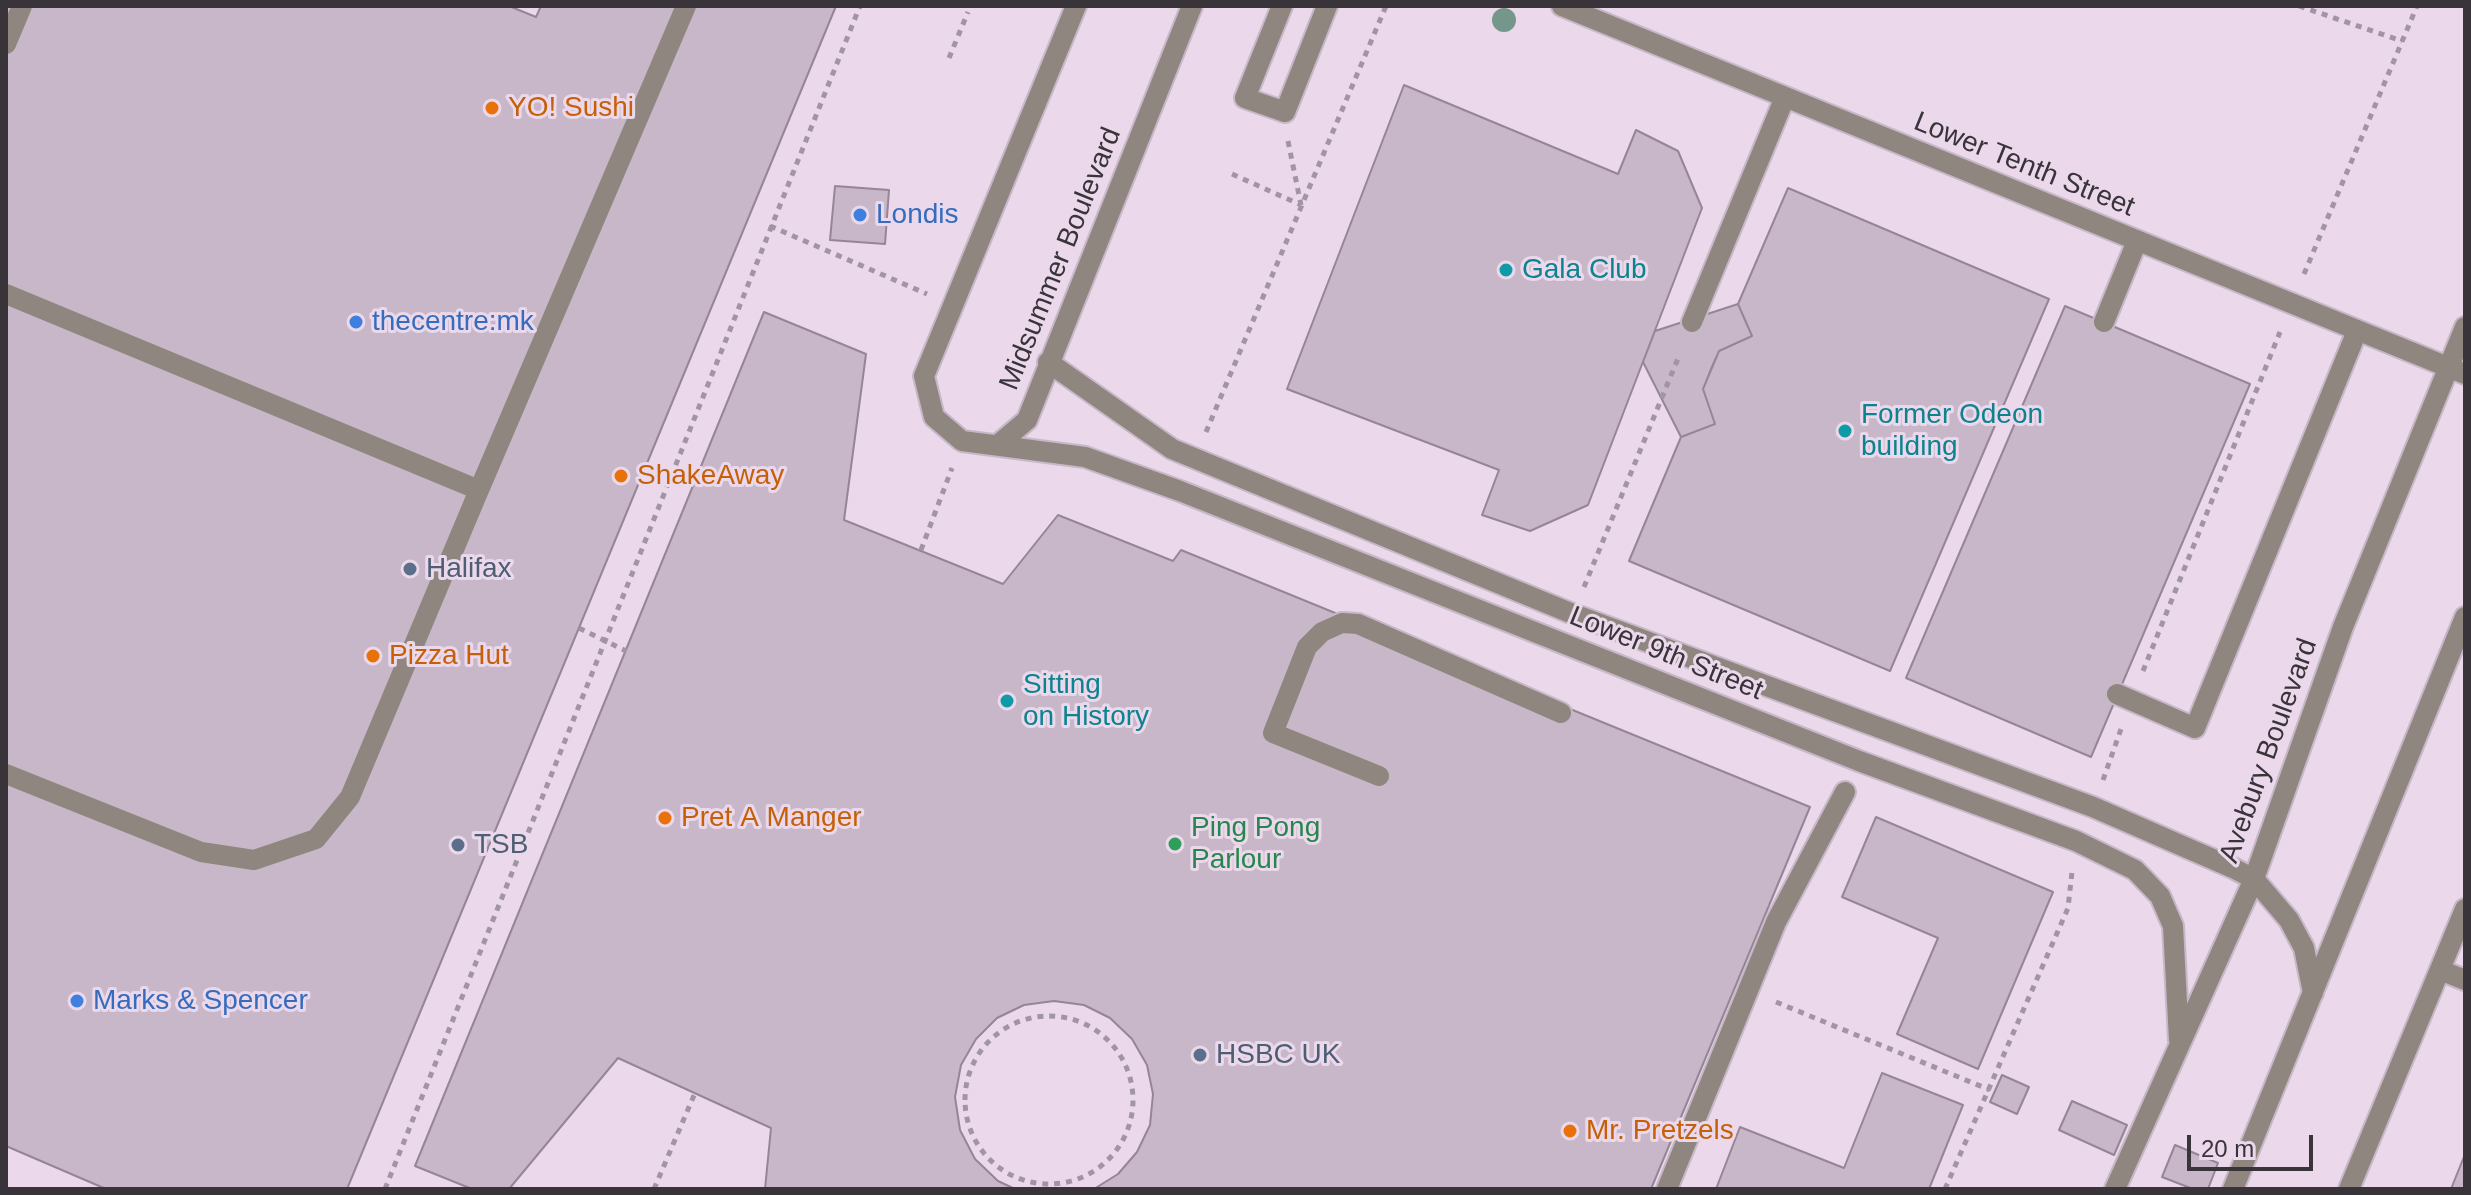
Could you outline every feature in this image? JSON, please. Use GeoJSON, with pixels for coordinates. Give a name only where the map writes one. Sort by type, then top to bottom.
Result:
{"type":"FeatureCollection","features":[{"type":"Feature","properties":{"kind":"street"},"geometry":{"type":"LineString","coordinates":[[6,44],[22,6]]}},
{"type":"Feature","properties":{"kind":"street"},"geometry":{"type":"LineString","coordinates":[[6,774],[201,852],[254,860],[316,839],[350,797],[686,6]]}},
{"type":"Feature","properties":{"kind":"street"},"geometry":{"type":"LineString","coordinates":[[1000,443],[962,441],[934,417],[924,376],[1076,6]]}},
{"type":"Feature","properties":{"kind":"street","name":"Midsummer Boulevard"},"geometry":{"type":"LineString","coordinates":[[1000,443],[1027,420],[1192,6]]}},
{"type":"Feature","properties":{"kind":"street"},"geometry":{"type":"LineString","coordinates":[[1282,6],[1245,98],[1285,112],[1327,6]]}},
{"type":"Feature","properties":{"kind":"street","name":"Lower Tenth Street"},"geometry":{"type":"LineString","coordinates":[[1562,6],[2457,371]]}},
{"type":"Feature","properties":{"kind":"street"},"geometry":{"type":"LineString","coordinates":[[1692,322],[1785,97]]}},
{"type":"Feature","properties":{"kind":"street"},"geometry":{"type":"LineString","coordinates":[[2104,322],[2137,241]]}},
{"type":"Feature","properties":{"kind":"street"},"geometry":{"type":"LineString","coordinates":[[6,294],[479,490]]}},
{"type":"Feature","properties":{"kind":"street","name":"Avebury Boulevard"},"geometry":{"type":"LineString","coordinates":[[2115,1189],[2179,1040],[2254,879],[2343,627],[2457,371],[2465,327]]}},
{"type":"Feature","properties":{"kind":"street"},"geometry":{"type":"LineString","coordinates":[[2124,697],[2195,728],[2357,331]]}},
{"type":"Feature","properties":{"kind":"street","name":"Lower 9th Street"},"geometry":{"type":"LineString","coordinates":[[1048,362],[1172,449],[1195,459],[1573,614],[2093,807],[2181,843],[2254,879]]}},
{"type":"Feature","properties":{"kind":"street","name":"Lower 9th Street"},"geometry":{"type":"LineString","coordinates":[[1000,443],[1085,457],[1180,491],[1859,761],[2076,841],[2135,870],[2160,896],[2173,926],[2179,1040]]}},
{"type":"Feature","properties":{"kind":"street"},"geometry":{"type":"LineString","coordinates":[[2233,1189],[2465,617]]}},
{"type":"Feature","properties":{"kind":"street"},"geometry":{"type":"LineString","coordinates":[[1379,776],[1273,733],[1307,647],[1322,632],[1342,623],[1358,624],[1561,713]]}},
{"type":"Feature","properties":{"kind":"street"},"geometry":{"type":"LineString","coordinates":[[1667,1189],[1776,922],[1845,792]]}},
{"type":"Feature","properties":{"kind":"street"},"geometry":{"type":"LineString","coordinates":[[2254,879],[2289,920],[2304,948],[2313,993]]}},
{"type":"Feature","properties":{"kind":"street"},"geometry":{"type":"LineString","coordinates":[[2349,1189],[2465,909]]}},
{"type":"Feature","properties":{"kind":"street"},"geometry":{"type":"LineString","coordinates":[[2440,970],[2465,980]]}},
{"type":"Feature","properties":{"kind":"path"},"geometry":{"type":"LineString","coordinates":[[385,1189],[860,6]]}},
{"type":"Feature","properties":{"kind":"path"},"geometry":{"type":"LineString","coordinates":[[1195,459],[1386,6]]}},
{"type":"Feature","properties":{"kind":"path"},"geometry":{"type":"LineString","coordinates":[[2299,6],[2402,41]]}},
{"type":"Feature","properties":{"kind":"path"},"geometry":{"type":"LineString","coordinates":[[2093,807],[2124,697],[2417,6]]}},
{"type":"Feature","properties":{"kind":"path"},"geometry":{"type":"LineString","coordinates":[[949,58],[968,12]]}},
{"type":"Feature","properties":{"kind":"path"},"geometry":{"type":"LineString","coordinates":[[1285,112],[1301,205]]}},
{"type":"Feature","properties":{"kind":"path"},"geometry":{"type":"LineString","coordinates":[[1232,174],[1301,205]]}},
{"type":"Feature","properties":{"kind":"path"},"geometry":{"type":"LineString","coordinates":[[770,226],[954,305]]}},
{"type":"Feature","properties":{"kind":"path"},"geometry":{"type":"LineString","coordinates":[[1573,614],[1679,356]]}},
{"type":"Feature","properties":{"kind":"path"},"geometry":{"type":"LineString","coordinates":[[921,550],[962,441]]}},
{"type":"Feature","properties":{"kind":"path"},"geometry":{"type":"LineString","coordinates":[[579,628],[626,651]]}},
{"type":"Feature","properties":{"kind":"path"},"geometry":{"type":"LineString","coordinates":[[1945,1189],[2068,908]]}},
{"type":"Feature","properties":{"kind":"path"},"geometry":{"type":"LineString","coordinates":[[1749,991],[1990,1090]]}},
{"type":"Feature","properties":{"kind":"path"},"geometry":{"type":"LineString","coordinates":[[1040,1016],[1069,1018],[1096,1029],[1117,1049],[1130,1075],[1134,1104],[1128,1133],[1112,1157],[1064,1184],[1037,1185],[1012,1177],[990,1163],[970,1130],[964,1091],[971,1065],[988,1041],[1011,1024],[1040,1016]]}},
{"type":"Feature","properties":{"kind":"path"},"geometry":{"type":"LineString","coordinates":[[654,1189],[695,1093]]}},
{"type":"Feature","properties":{"kind":"building","name":"thecentre:mk"},"geometry":{"type":"Polygon","coordinates":[[[6,6],[509,6],[536,17],[541,6],[836,6],[347,1189],[106,1189],[6,1146],[6,6]]]}},
{"type":"Feature","properties":{"kind":"building","name":"Gala Club"},"geometry":{"type":"Polygon","coordinates":[[[1404,85],[1618,174],[1636,130],[1678,151],[1702,208],[1588,505],[1530,531],[1482,515],[1499,470],[1287,389],[1404,85]]]}},
{"type":"Feature","properties":{"kind":"building","name":"Londis"},"geometry":{"type":"Polygon","coordinates":[[[835,186],[889,190],[885,244],[830,240],[835,186]]]}},
{"type":"Feature","properties":{"kind":"building","name":"Former Odeon building"},"geometry":{"type":"Polygon","coordinates":[[[1788,188],[2049,299],[1890,671],[1629,561],[1681,437],[1715,424],[1703,389],[1719,351],[1752,336],[1738,304],[1788,188]]]}},
{"type":"Feature","properties":{"kind":"building"},"geometry":{"type":"Polygon","coordinates":[[[1738,304],[1752,336],[1719,351],[1711,369],[1703,389],[1715,424],[1681,437],[1643,362],[1655,331],[1738,304]]]}},
{"type":"Feature","properties":{"kind":"building"},"geometry":{"type":"Polygon","coordinates":[[[2065,306],[2250,384],[2091,757],[1906,678],[2065,306]]]}},
{"type":"Feature","properties":{"kind":"building"},"geometry":{"type":"Polygon","coordinates":[[[764,312],[866,354],[844,520],[1003,584],[1058,515],[1173,561],[1181,550],[1810,807],[1651,1189],[1094,1189],[1118,1174],[1137,1152],[1150,1125],[1153,1094],[1147,1065],[1132,1039],[1110,1018],[1084,1005],[1054,1001],[1024,1005],[997,1018],[976,1039],[961,1065],[955,1097],[960,1130],[975,1159],[998,1181],[1015,1189],[765,1189],[771,1128],[618,1058],[509,1189],[472,1189],[415,1166],[764,312]]]}},
{"type":"Feature","properties":{"kind":"building"},"geometry":{"type":"Polygon","coordinates":[[[1876,817],[2053,892],[1978,1069],[1897,1034],[1938,938],[1842,897],[1876,817]]]}},
{"type":"Feature","properties":{"kind":"building"},"geometry":{"type":"Polygon","coordinates":[[[1882,1073],[1963,1105],[1929,1189],[1716,1189],[1740,1127],[1844,1168],[1882,1073]]]}},
{"type":"Feature","properties":{"kind":"building"},"geometry":{"type":"Polygon","coordinates":[[[2002,1075],[2029,1087],[2017,1114],[1990,1102],[2002,1075]]]}},
{"type":"Feature","properties":{"kind":"building"},"geometry":{"type":"Polygon","coordinates":[[[2072,1101],[2127,1125],[2114,1155],[2059,1130],[2072,1101]]]}},
{"type":"Feature","properties":{"kind":"building"},"geometry":{"type":"Polygon","coordinates":[[[2175,1145],[2218,1163],[2208,1189],[2193,1189],[2162,1177],[2175,1145]]]}},
{"type":"Feature","properties":{"kind":"building"},"geometry":{"type":"Polygon","coordinates":[[[2465,1154],[2465,1189],[2451,1189],[2465,1154]]]}},
{"type":"Feature","properties":{"kind":"place","name":"YO! Sushi"},"geometry":{"type":"Point","coordinates":[492,108]}},
{"type":"Feature","properties":{"kind":"place","name":"Londis"},"geometry":{"type":"Point","coordinates":[860,215]}},
{"type":"Feature","properties":{"kind":"place","name":"Gala Club"},"geometry":{"type":"Point","coordinates":[1506,270]}},
{"type":"Feature","properties":{"kind":"place","name":"thecentre:mk"},"geometry":{"type":"Point","coordinates":[356,322]}},
{"type":"Feature","properties":{"kind":"place","name":"Former Odeon building"},"geometry":{"type":"Point","coordinates":[1845,431]}},
{"type":"Feature","properties":{"kind":"place","name":"ShakeAway"},"geometry":{"type":"Point","coordinates":[621,476]}},
{"type":"Feature","properties":{"kind":"place","name":"Halifax"},"geometry":{"type":"Point","coordinates":[410,569]}},
{"type":"Feature","properties":{"kind":"place","name":"Pizza Hut"},"geometry":{"type":"Point","coordinates":[373,656]}},
{"type":"Feature","properties":{"kind":"place","name":"Sitting on History"},"geometry":{"type":"Point","coordinates":[1007,701]}},
{"type":"Feature","properties":{"kind":"place","name":"Pret A Manger"},"geometry":{"type":"Point","coordinates":[665,818]}},
{"type":"Feature","properties":{"kind":"place","name":"Ping Pong Parlour"},"geometry":{"type":"Point","coordinates":[1175,844]}},
{"type":"Feature","properties":{"kind":"place","name":"TSB"},"geometry":{"type":"Point","coordinates":[458,845]}},
{"type":"Feature","properties":{"kind":"place","name":"Marks & Spencer"},"geometry":{"type":"Point","coordinates":[77,1001]}},
{"type":"Feature","properties":{"kind":"place","name":"HSBC UK"},"geometry":{"type":"Point","coordinates":[1200,1055]}},
{"type":"Feature","properties":{"kind":"place","name":"Mr. Pretzels"},"geometry":{"type":"Point","coordinates":[1570,1131]}}]}
